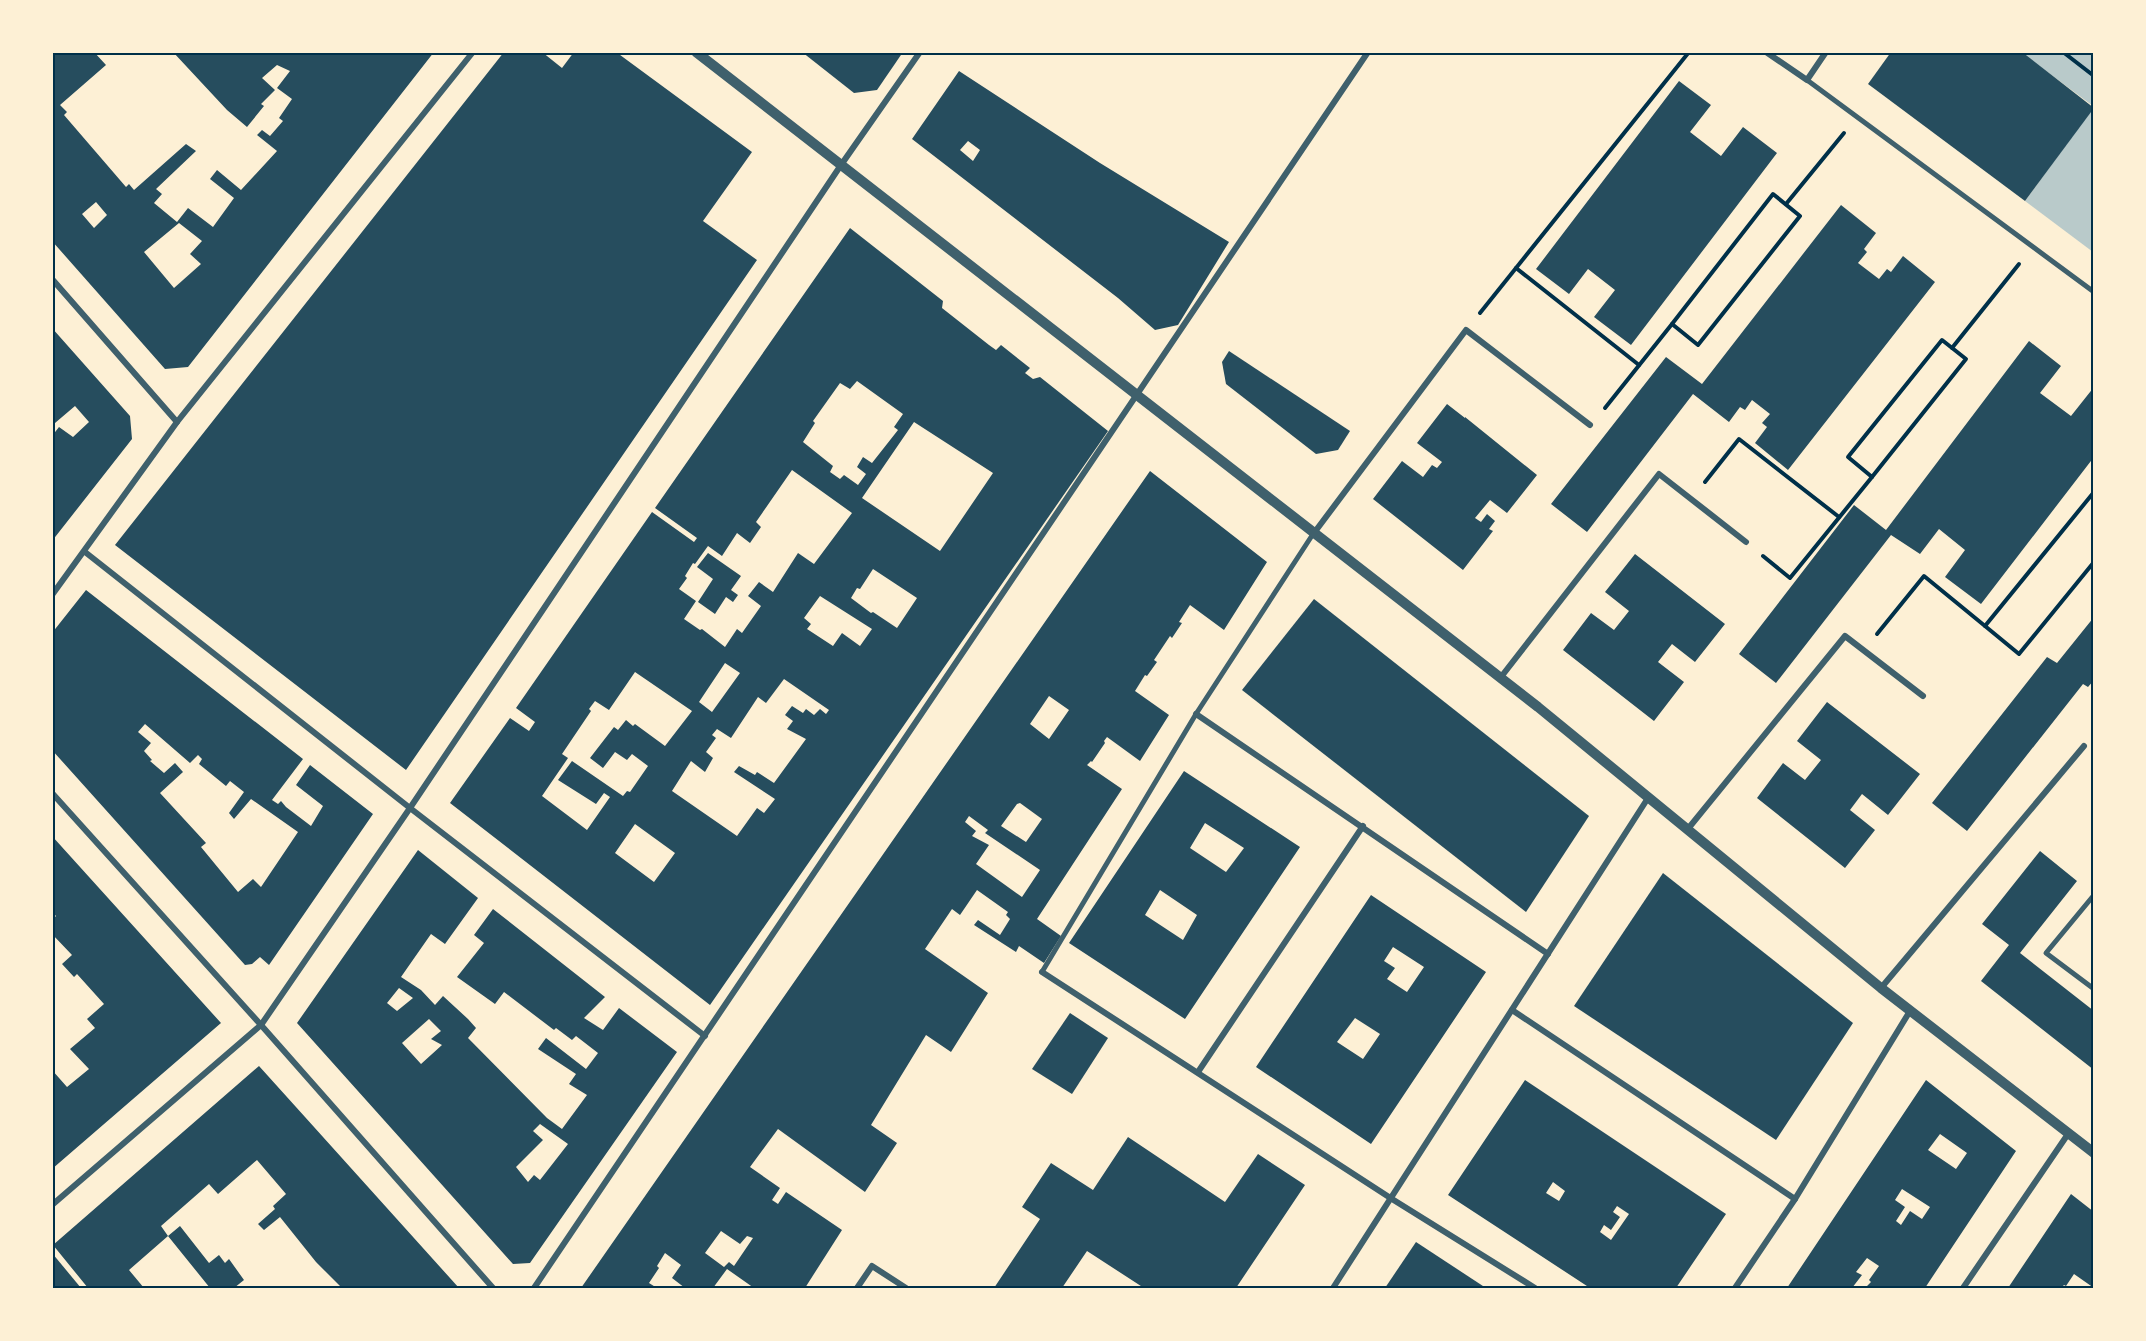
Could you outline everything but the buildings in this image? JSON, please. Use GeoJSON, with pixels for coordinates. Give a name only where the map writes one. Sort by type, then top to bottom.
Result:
{"type":"FeatureCollection","features":[{"type":"Feature","properties":{"kind":"street"},"geometry":{"type":"LineString","coordinates":[[52,596],[177,422],[473,52]]}},
{"type":"Feature","properties":{"kind":"street"},"geometry":{"type":"LineString","coordinates":[[696,52],[1500,678],[1881,988],[2094,1153]]}},
{"type":"Feature","properties":{"kind":"street"},"geometry":{"type":"LineString","coordinates":[[52,1205],[261,1025],[410,808],[841,165],[920,52]]}},
{"type":"Feature","properties":{"kind":"street"},"geometry":{"type":"LineString","coordinates":[[534,1288],[1368,52]]}},
{"type":"Feature","properties":{"kind":"street"},"geometry":{"type":"LineString","coordinates":[[1766,52],[2094,292]]}},
{"type":"Feature","properties":{"kind":"street"},"geometry":{"type":"LineString","coordinates":[[1807,80],[1826,52]]}},
{"type":"Feature","properties":{"kind":"street"},"geometry":{"type":"LineString","coordinates":[[52,279],[177,422]]}},
{"type":"Feature","properties":{"kind":"street"},"geometry":{"type":"LineString","coordinates":[[1535,1288],[1392,1199],[1042,972],[1196,714],[1313,534],[1466,330],[1590,425]]}},
{"type":"Feature","properties":{"kind":"street"},"geometry":{"type":"LineString","coordinates":[[1500,678],[1659,474],[1746,542]]}},
{"type":"Feature","properties":{"kind":"street"},"geometry":{"type":"LineString","coordinates":[[85,552],[410,808],[705,1036]]}},
{"type":"Feature","properties":{"kind":"street"},"geometry":{"type":"LineString","coordinates":[[1687,831],[1845,636],[1923,696]]}},
{"type":"Feature","properties":{"kind":"street"},"geometry":{"type":"LineString","coordinates":[[1196,714],[1548,954]]}},
{"type":"Feature","properties":{"kind":"street"},"geometry":{"type":"LineString","coordinates":[[1881,988],[2084,746]]}},
{"type":"Feature","properties":{"kind":"street"},"geometry":{"type":"LineString","coordinates":[[52,793],[493,1288]]}},
{"type":"Feature","properties":{"kind":"street"},"geometry":{"type":"LineString","coordinates":[[1333,1288],[1648,798]]}},
{"type":"Feature","properties":{"kind":"street"},"geometry":{"type":"LineString","coordinates":[[1198,1072],[1363,826]]}},
{"type":"Feature","properties":{"kind":"street"},"geometry":{"type":"LineString","coordinates":[[2094,895],[2046,953],[2094,989]]}},
{"type":"Feature","properties":{"kind":"street"},"geometry":{"type":"LineString","coordinates":[[1512,1010],[1794,1199]]}},
{"type":"Feature","properties":{"kind":"street"},"geometry":{"type":"LineString","coordinates":[[1735,1288],[1794,1199],[1910,1011]]}},
{"type":"Feature","properties":{"kind":"street"},"geometry":{"type":"LineString","coordinates":[[1963,1288],[2068,1134]]}},
{"type":"Feature","properties":{"kind":"street"},"geometry":{"type":"LineString","coordinates":[[857,1288],[872,1266],[906,1288]]}},
{"type":"Feature","properties":{"kind":"path"},"geometry":{"type":"LineString","coordinates":[[1466,330],[1689,52]]}},
{"type":"Feature","properties":{"kind":"path"},"geometry":{"type":"LineString","coordinates":[[2063,52],[2094,76]]}},
{"type":"Feature","properties":{"kind":"path"},"geometry":{"type":"LineString","coordinates":[[1786,204],[1834,145]]}},
{"type":"Feature","properties":{"kind":"path"},"geometry":{"type":"LineString","coordinates":[[1590,425],[1773,194],[1800,216],[1698,345],[1672,324]]}},
{"type":"Feature","properties":{"kind":"path"},"geometry":{"type":"LineString","coordinates":[[1516,268],[1639,365]]}},
{"type":"Feature","properties":{"kind":"path"},"geometry":{"type":"LineString","coordinates":[[1952,348],[2012,274]]}},
{"type":"Feature","properties":{"kind":"path"},"geometry":{"type":"LineString","coordinates":[[1746,542],[1790,578],[1872,477],[1966,359],[1942,340],[1848,457],[1872,477]]}},
{"type":"Feature","properties":{"kind":"path"},"geometry":{"type":"LineString","coordinates":[[1692,500],[1739,439],[1839,517]]}},
{"type":"Feature","properties":{"kind":"path"},"geometry":{"type":"LineString","coordinates":[[1984,626],[2094,492]]}},
{"type":"Feature","properties":{"kind":"path"},"geometry":{"type":"LineString","coordinates":[[1864,651],[1924,576],[2019,654],[2094,562]]}},
{"type":"Feature","properties":{"kind":"shaded area"},"geometry":{"type":"Polygon","coordinates":[[[2022,53],[2093,53],[2093,106],[2022,53]]]}},
{"type":"Feature","properties":{"kind":"shaded area"},"geometry":{"type":"Polygon","coordinates":[[[2093,108],[2093,252],[2025,201],[2093,108]]]}}]}
